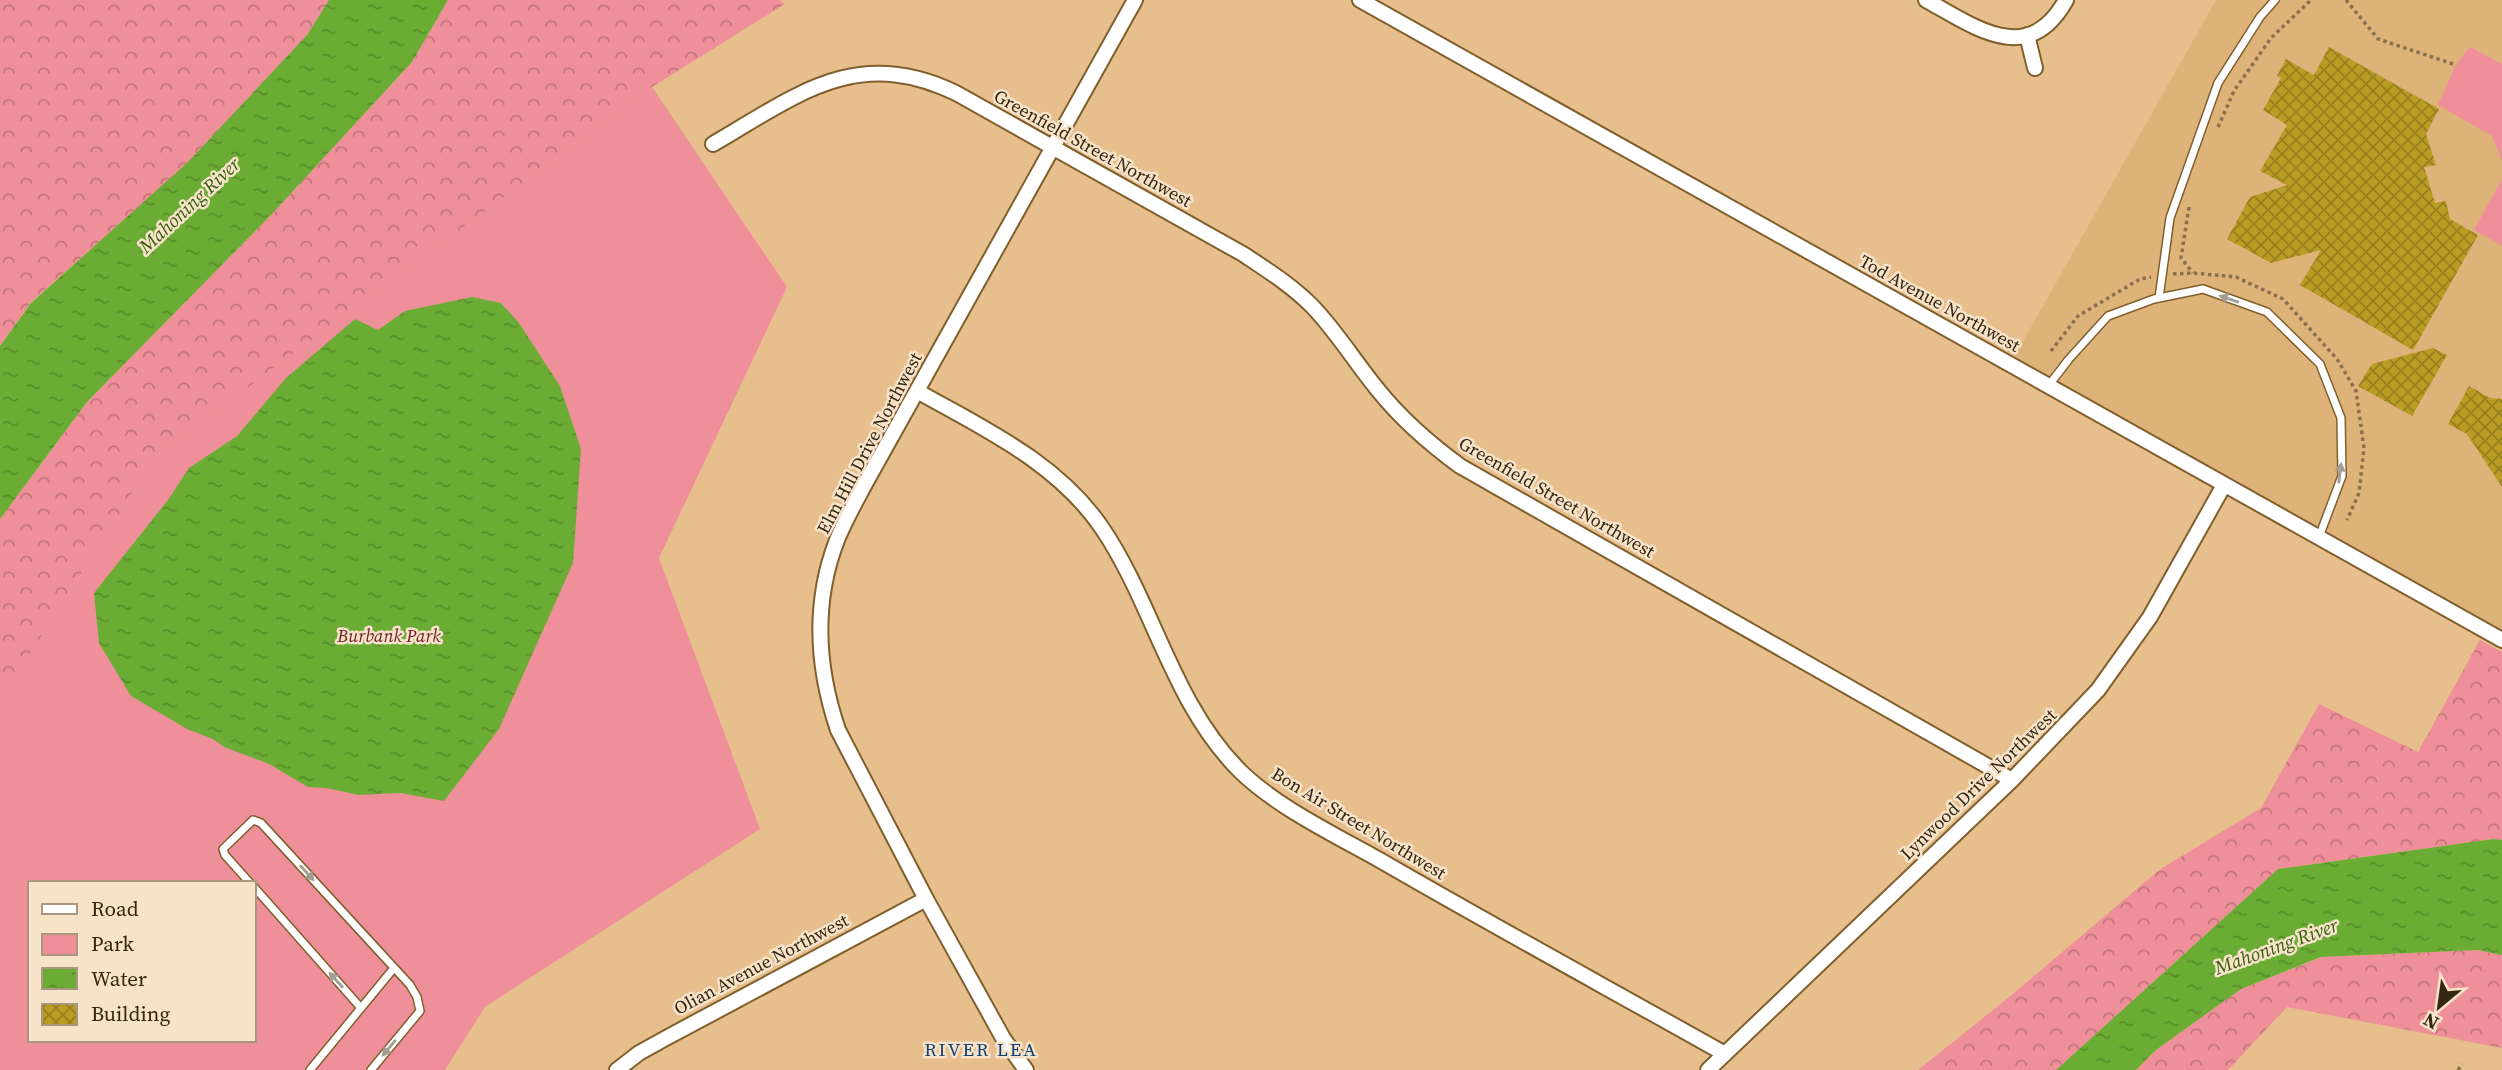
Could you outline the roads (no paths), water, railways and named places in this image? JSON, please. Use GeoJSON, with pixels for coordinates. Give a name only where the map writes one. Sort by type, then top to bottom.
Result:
{"type":"FeatureCollection","features":[{"type":"Feature","properties":{"kind":"street","name":"Elm Hill Drive Northwest"},"geometry":{"type":"LineString","coordinates":[[1026,1070],[1003,1038],[926,899],[838,730],[825,686],[820,636],[824,586],[838,538],[866,482],[1135,0]]}},
{"type":"Feature","properties":{"kind":"street","name":"Tod Avenue Northwest"},"geometry":{"type":"LineString","coordinates":[[1360,0],[2502,639]]}},
{"type":"Feature","properties":{"kind":"street"},"geometry":{"type":"LineString","coordinates":[[1926,0],[1990,35],[2006,38],[2027,35],[2046,26],[2066,0]]}},
{"type":"Feature","properties":{"kind":"street"},"geometry":{"type":"LineString","coordinates":[[2027,35],[2035,68]]}},
{"type":"Feature","properties":{"kind":"street","name":"Greenfield Street Northwest"},"geometry":{"type":"LineString","coordinates":[[713,144],[813,87],[844,77],[880,73],[910,76],[941,86],[1243,254],[1284,282],[1332,327],[1377,390],[1399,415],[1428,443],[1460,466],[2012,780]]}},
{"type":"Feature","properties":{"kind":"street","name":"Bon Air Street Northwest"},"geometry":{"type":"LineString","coordinates":[[917,391],[1034,458],[1084,504],[1116,551],[1202,724],[1226,755],[1256,785],[1291,809],[1392,867],[1725,1054]]}},
{"type":"Feature","properties":{"kind":"street","name":"Lynwood Drive Northwest"},"geometry":{"type":"LineString","coordinates":[[1708,1070],[2072,720],[2118,665],[2150,617],[2224,485]]}},
{"type":"Feature","properties":{"kind":"street","name":"Olian Avenue Northwest"},"geometry":{"type":"LineString","coordinates":[[617,1070],[666,1038],[926,899]]}},
{"type":"Feature","properties":{"kind":"lane"},"geometry":{"type":"LineString","coordinates":[[2159,298],[2169,218],[2218,83],[2260,17],[2275,0]]}},
{"type":"Feature","properties":{"kind":"lane"},"geometry":{"type":"LineString","coordinates":[[2049,386],[2068,359],[2108,316],[2159,298],[2203,289],[2267,312],[2320,364],[2341,418],[2342,476],[2319,538]]}},
{"type":"Feature","properties":{"kind":"lane"},"geometry":{"type":"LineString","coordinates":[[248,881],[225,855],[223,849],[253,820],[261,823],[410,985],[417,997],[420,1011],[371,1070]]}},
{"type":"Feature","properties":{"kind":"lane"},"geometry":{"type":"LineString","coordinates":[[256,889],[361,1008]]}},
{"type":"Feature","properties":{"kind":"lane"},"geometry":{"type":"LineString","coordinates":[[310,1070],[394,968]]}},
{"type":"Feature","properties":{"kind":"water","name":"Mahoning River"},"geometry":{"type":"Polygon","coordinates":[[[329,0],[448,0],[412,62],[270,216],[87,402],[0,519],[0,346],[31,303],[188,162],[307,35],[329,0]]]}},
{"type":"Feature","properties":{"kind":"water"},"geometry":{"type":"Polygon","coordinates":[[[472,297],[501,303],[519,323],[560,386],[581,449],[573,563],[499,729],[444,801],[400,793],[359,795],[308,787],[269,764],[187,729],[131,696],[99,643],[94,593],[168,500],[189,468],[237,436],[286,378],[355,319],[378,330],[405,311],[472,297]]]}},
{"type":"Feature","properties":{"kind":"water","name":"Mahoning River"},"geometry":{"type":"Polygon","coordinates":[[[2493,839],[2502,840],[2502,955],[2477,950],[2321,957],[2241,989],[2156,1050],[2136,1070],[2056,1070],[2278,869],[2493,839]]]}},
{"type":"Feature","properties":{"kind":"district","name":"RIVER LEA"},"geometry":{"type":"Point","coordinates":[981,1049]}},
{"type":"Feature","properties":{"kind":"park label","name":"Burbank Park"},"geometry":{"type":"Point","coordinates":[389,635]}}]}
